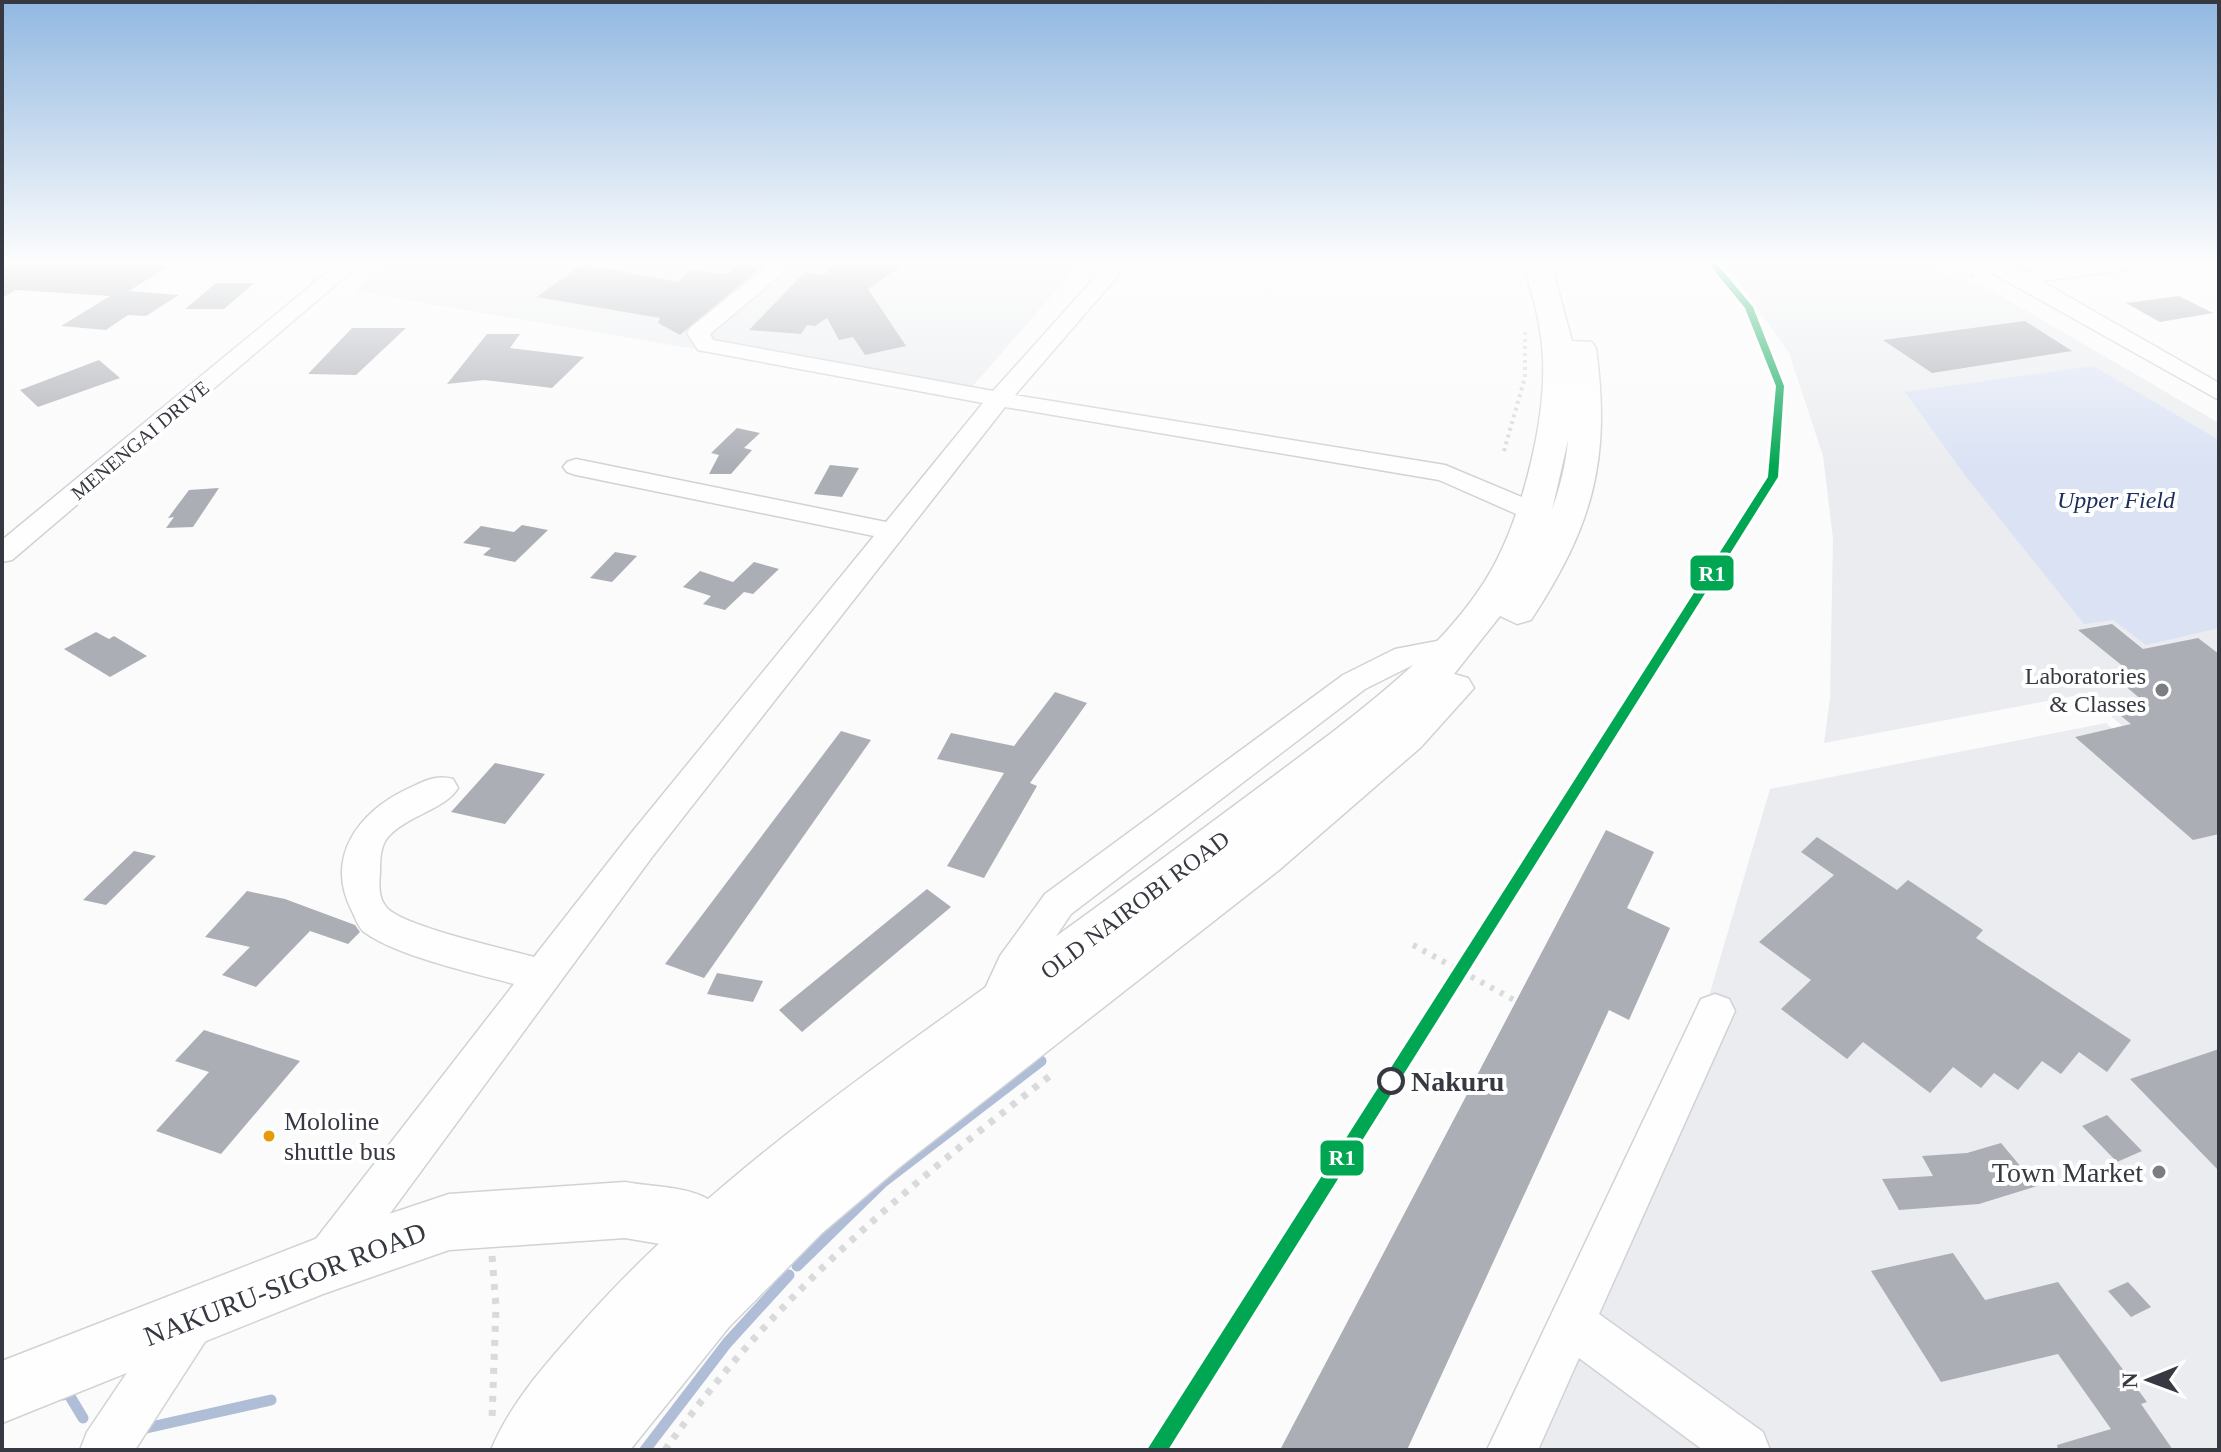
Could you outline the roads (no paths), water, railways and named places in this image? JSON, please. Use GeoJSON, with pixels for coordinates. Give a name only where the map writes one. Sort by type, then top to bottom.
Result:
{"type":"FeatureCollection","features":[{"type":"Feature","properties":{"kind":"highway","name":"OLD NAIROBI ROAD"},"geometry":{"type":"LineString","coordinates":[[509,1439],[596,1354],[658,1285],[882,1094],[1367,728],[1458,647],[1507,578],[1532,511],[1556,413],[1559,363],[1552,332]]}},
{"type":"Feature","properties":{"kind":"highway","name":"OLD NAIROBI ROAD"},"geometry":{"type":"LineString","coordinates":[[585,1450],[706,1304],[800,1212],[880,1146],[1262,857],[1405,736],[1493,648],[1550,557],[1570,516],[1584,469],[1587,419],[1585,375],[1578,332]]}},
{"type":"Feature","properties":{"kind":"main road","name":"NAKURU-SIGOR ROAD"},"geometry":{"type":"LineString","coordinates":[[2,1392],[191,1320],[323,1265],[449,1222],[625,1210],[700,1223],[712,1239]]}},
{"type":"Feature","properties":{"kind":"street","name":"MENENGAI DRIVE"},"geometry":{"type":"LineString","coordinates":[[2,554],[269,332]]}},
{"type":"Feature","properties":{"kind":"street"},"geometry":{"type":"LineString","coordinates":[[700,332],[700,341],[706,345],[999,399],[1445,473],[1532,511]]}},
{"type":"Feature","properties":{"kind":"street"},"geometry":{"type":"LineString","coordinates":[[323,1265],[540,975],[999,399],[1058,332]]}},
{"type":"Feature","properties":{"kind":"street"},"geometry":{"type":"LineString","coordinates":[[2113,332],[2219,393]]}},
{"type":"Feature","properties":{"kind":"street"},"geometry":{"type":"LineString","coordinates":[[576,467],[893,532]]}},
{"type":"Feature","properties":{"kind":"street"},"geometry":{"type":"LineString","coordinates":[[441,788],[397,809],[370,833],[362,859],[361,894],[375,920],[437,947],[540,975]]}},
{"type":"Feature","properties":{"kind":"street"},"geometry":{"type":"LineString","coordinates":[[1512,1450],[1715,1011]]}},
{"type":"Feature","properties":{"kind":"street"},"geometry":{"type":"LineString","coordinates":[[105,1450],[191,1320]]}},
{"type":"Feature","properties":{"kind":"street"},"geometry":{"type":"LineString","coordinates":[[1571,1323],[1745,1450]]}},
{"type":"Feature","properties":{"kind":"waterway"},"geometry":{"type":"LineString","coordinates":[[797,1266],[882,1183],[1041,1061]]}},
{"type":"Feature","properties":{"kind":"waterway"},"geometry":{"type":"LineString","coordinates":[[645,1450],[727,1343],[789,1275]]}},
{"type":"Feature","properties":{"kind":"waterway"},"geometry":{"type":"LineString","coordinates":[[63,1395],[68,1393],[83,1418]]}},
{"type":"Feature","properties":{"kind":"waterway"},"geometry":{"type":"LineString","coordinates":[[142,1429],[271,1400]]}},
{"type":"Feature","properties":{"kind":"place","name":"Laboratories & Classes"},"geometry":{"type":"Point","coordinates":[2162,690]}},
{"type":"Feature","properties":{"kind":"place","name":"Nakuru"},"geometry":{"type":"Point","coordinates":[1391,1081]}},
{"type":"Feature","properties":{"kind":"place","name":"Mololine shuttle bus"},"geometry":{"type":"Point","coordinates":[269,1136]}},
{"type":"Feature","properties":{"kind":"place","name":"Town Market"},"geometry":{"type":"Point","coordinates":[2159,1172]}},
{"type":"Feature","properties":{"kind":"park label","name":"Upper Field"},"geometry":{"type":"Point","coordinates":[2116,500]}}]}
